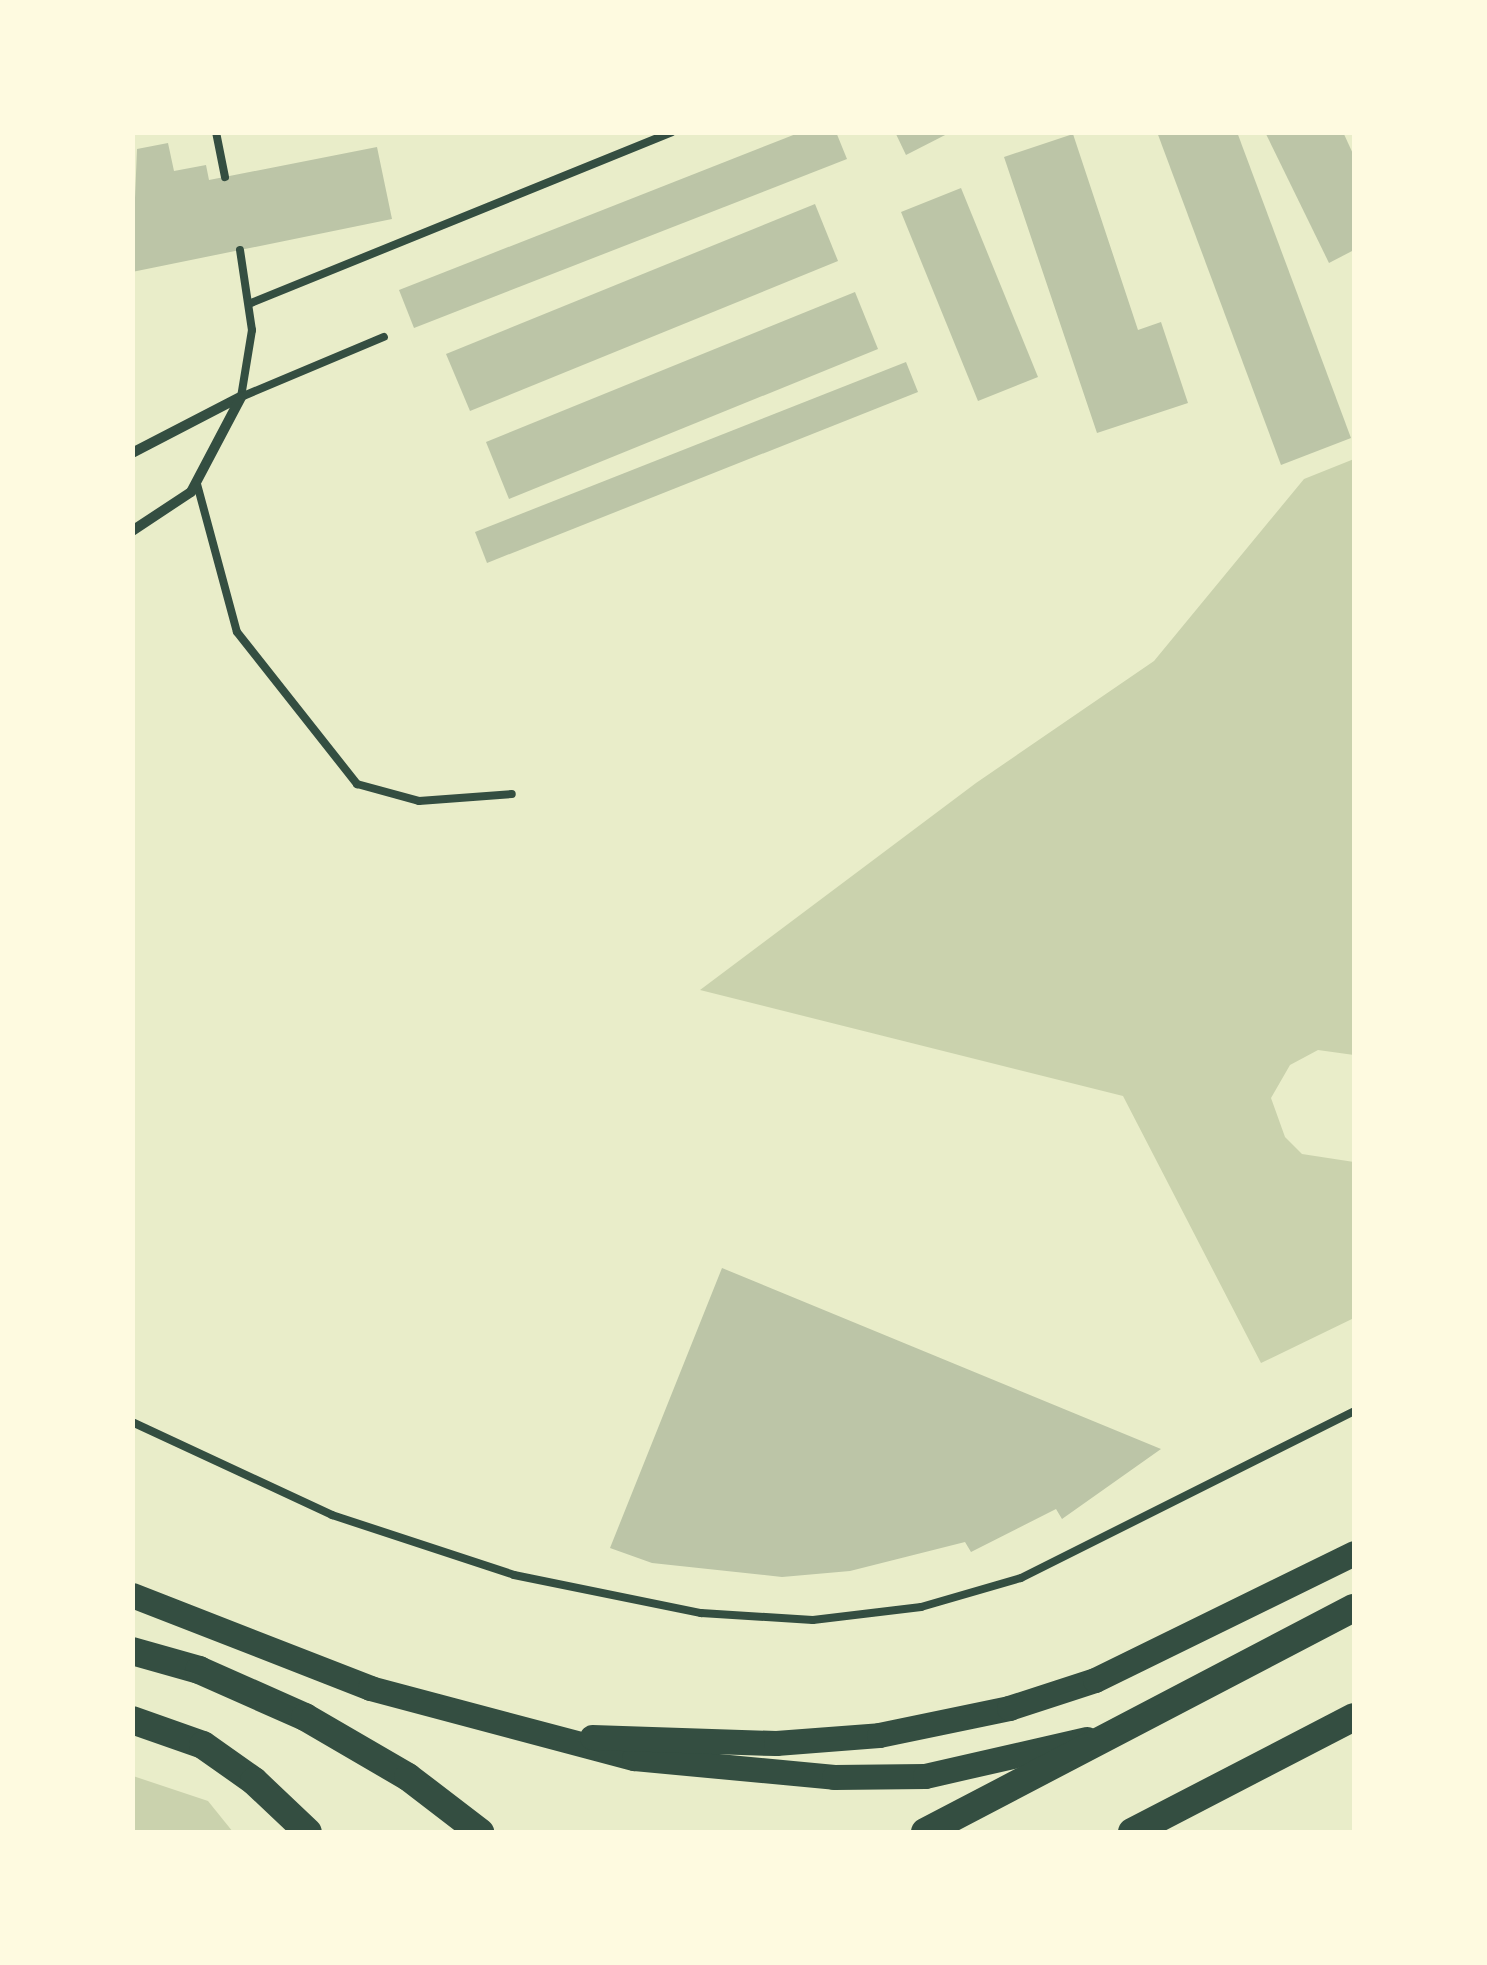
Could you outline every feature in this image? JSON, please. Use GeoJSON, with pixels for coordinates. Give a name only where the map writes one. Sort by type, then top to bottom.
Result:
{"type":"FeatureCollection","features":[{"type":"Feature","properties":{"kind":"highway"},"geometry":{"type":"LineString","coordinates":[[925,1832],[1106,1734],[1354,1608]]}},
{"type":"Feature","properties":{"kind":"highway"},"geometry":{"type":"LineString","coordinates":[[132,1651],[199,1670],[306,1717],[408,1777],[480,1832]]}},
{"type":"Feature","properties":{"kind":"highway"},"geometry":{"type":"LineString","coordinates":[[1132,1832],[1354,1717]]}},
{"type":"Feature","properties":{"kind":"highway"},"geometry":{"type":"LineString","coordinates":[[132,1720],[203,1746],[308,1832]]}},
{"type":"Feature","properties":{"kind":"main road"},"geometry":{"type":"LineString","coordinates":[[541,1736],[776,1743],[880,1735],[1009,1708],[1095,1680],[1354,1552]]}},
{"type":"Feature","properties":{"kind":"main road"},"geometry":{"type":"LineString","coordinates":[[132,1595],[370,1688],[634,1758],[834,1777],[925,1776],[1106,1734]]}},
{"type":"Feature","properties":{"kind":"street"},"geometry":{"type":"LineString","coordinates":[[132,453],[241,397]]}},
{"type":"Feature","properties":{"kind":"street"},"geometry":{"type":"LineString","coordinates":[[132,531],[177,506],[196,483],[241,397]]}},
{"type":"Feature","properties":{"kind":"lane"},"geometry":{"type":"LineString","coordinates":[[216,132],[225,177]]}},
{"type":"Feature","properties":{"kind":"lane"},"geometry":{"type":"LineString","coordinates":[[251,303],[672,132]]}},
{"type":"Feature","properties":{"kind":"lane"},"geometry":{"type":"LineString","coordinates":[[240,250],[251,303],[251,356],[241,397]]}},
{"type":"Feature","properties":{"kind":"lane"},"geometry":{"type":"LineString","coordinates":[[241,397],[384,337]]}},
{"type":"Feature","properties":{"kind":"lane"},"geometry":{"type":"LineString","coordinates":[[196,483],[238,632],[357,784],[420,801],[512,794]]}},
{"type":"Feature","properties":{"kind":"lane"},"geometry":{"type":"LineString","coordinates":[[132,1422],[332,1514],[514,1575],[701,1614],[813,1620],[921,1607],[1021,1578],[1354,1411]]}},
{"type":"Feature","properties":{"kind":"green space"},"geometry":{"type":"Polygon","coordinates":[[[1354,459],[1354,1055],[1318,1050],[1290,1065],[1271,1098],[1285,1137],[1302,1154],[1354,1162],[1354,1318],[1261,1363],[1123,1096],[700,990],[976,783],[1154,661],[1304,479],[1354,459]]]}},
{"type":"Feature","properties":{"kind":"green space"},"geometry":{"type":"Polygon","coordinates":[[[133,1776],[208,1801],[233,1832],[133,1832],[133,1776]]]}},
{"type":"Feature","properties":{"kind":"building"},"geometry":{"type":"Polygon","coordinates":[[[801,132],[836,132],[847,159],[414,328],[399,290],[801,132]]]}},
{"type":"Feature","properties":{"kind":"building"},"geometry":{"type":"Polygon","coordinates":[[[895,132],[951,132],[906,155],[895,132]]]}},
{"type":"Feature","properties":{"kind":"building"},"geometry":{"type":"Polygon","coordinates":[[[1157,132],[1237,132],[1351,438],[1281,465],[1157,132]]]}},
{"type":"Feature","properties":{"kind":"building"},"geometry":{"type":"Polygon","coordinates":[[[1265,132],[1343,132],[1354,156],[1354,250],[1329,263],[1265,132]]]}},
{"type":"Feature","properties":{"kind":"building"},"geometry":{"type":"Polygon","coordinates":[[[1073,134],[1138,330],[1161,322],[1188,403],[1097,433],[1004,157],[1073,134]]]}},
{"type":"Feature","properties":{"kind":"building"},"geometry":{"type":"Polygon","coordinates":[[[168,143],[174,171],[206,165],[209,180],[377,147],[392,219],[132,272],[137,149],[168,143]]]}},
{"type":"Feature","properties":{"kind":"building"},"geometry":{"type":"Polygon","coordinates":[[[961,188],[1038,377],[978,401],[901,212],[961,188]]]}},
{"type":"Feature","properties":{"kind":"building"},"geometry":{"type":"Polygon","coordinates":[[[815,204],[838,261],[470,411],[446,354],[815,204]]]}},
{"type":"Feature","properties":{"kind":"building"},"geometry":{"type":"Polygon","coordinates":[[[855,292],[878,349],[509,499],[486,442],[855,292]]]}},
{"type":"Feature","properties":{"kind":"building"},"geometry":{"type":"Polygon","coordinates":[[[906,362],[918,392],[487,563],[475,532],[906,362]]]}},
{"type":"Feature","properties":{"kind":"building"},"geometry":{"type":"Polygon","coordinates":[[[722,1268],[1161,1449],[1062,1519],[1056,1509],[971,1552],[965,1542],[850,1571],[782,1577],[652,1563],[610,1548],[722,1268]]]}}]}
